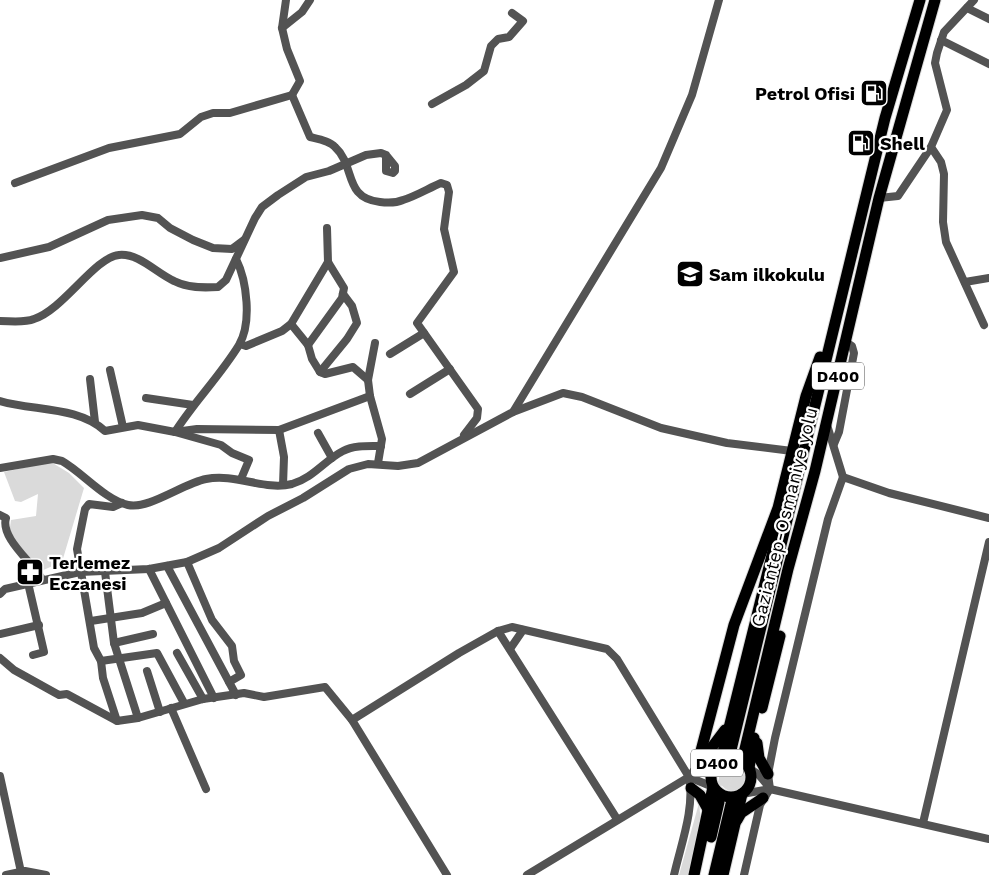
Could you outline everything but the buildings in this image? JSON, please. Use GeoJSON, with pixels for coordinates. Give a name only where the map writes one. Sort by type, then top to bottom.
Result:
{"type":"FeatureCollection","features":[{"type":"Feature","properties":{"kind":"highway","name":"Gaziantep-Osmaniye yolu"},"geometry":{"type":"LineString","coordinates":[[731,750],[776,573],[798,471],[885,118],[920,0]]}},
{"type":"Feature","properties":{"kind":"highway","name":"Gaziantep-Osmaniye yolu"},"geometry":{"type":"LineString","coordinates":[[744,753],[788,568],[827,425],[879,198],[935,0]]}},
{"type":"Feature","properties":{"kind":"highway"},"geometry":{"type":"LineString","coordinates":[[697,766],[734,625],[772,525],[806,396],[820,355],[832,338]]}},
{"type":"Feature","properties":{"kind":"highway","name":"D400"},"geometry":{"type":"LineString","coordinates":[[694,875],[709,811],[713,786],[712,770],[721,760],[769,564],[787,498],[798,471]]}},
{"type":"Feature","properties":{"kind":"highway","name":"D400"},"geometry":{"type":"LineString","coordinates":[[723,875],[742,794],[750,783],[749,768],[756,732],[811,502],[815,471]]}},
{"type":"Feature","properties":{"kind":"highway","name":"D400"},"geometry":{"type":"LineString","coordinates":[[697,766],[715,746],[730,722]]}},
{"type":"Feature","properties":{"kind":"highway","name":"D400"},"geometry":{"type":"LineString","coordinates":[[756,732],[759,758],[768,774]]}},
{"type":"Feature","properties":{"kind":"highway","name":"D400"},"geometry":{"type":"LineString","coordinates":[[721,760],[737,758],[749,768]]}},
{"type":"Feature","properties":{"kind":"highway","name":"D400"},"geometry":{"type":"LineString","coordinates":[[690,782],[709,811]]}},
{"type":"Feature","properties":{"kind":"highway","name":"D400"},"geometry":{"type":"LineString","coordinates":[[713,786],[726,796],[742,794]]}},
{"type":"Feature","properties":{"kind":"highway"},"geometry":{"type":"LineString","coordinates":[[736,822],[741,814],[766,793]]}},
{"type":"Feature","properties":{"kind":"highway"},"geometry":{"type":"LineString","coordinates":[[702,875],[719,802]]}},
{"type":"Feature","properties":{"kind":"highway"},"geometry":{"type":"LineString","coordinates":[[714,875],[731,804]]}},
{"type":"Feature","properties":{"kind":"street"},"geometry":{"type":"LineString","coordinates":[[15,183],[109,148],[180,134],[201,117],[213,113],[230,113],[292,94],[300,81],[287,49],[282,28],[286,0]]}},
{"type":"Feature","properties":{"kind":"street"},"geometry":{"type":"LineString","coordinates":[[282,28],[302,12],[310,0]]}},
{"type":"Feature","properties":{"kind":"street"},"geometry":{"type":"LineString","coordinates":[[514,412],[660,168],[692,95],[719,0]]}},
{"type":"Feature","properties":{"kind":"street"},"geometry":{"type":"LineString","coordinates":[[879,198],[898,196],[931,147],[947,110],[935,64],[941,40],[944,32],[974,0]]}},
{"type":"Feature","properties":{"kind":"street"},"geometry":{"type":"LineString","coordinates":[[967,8],[989,19]]}},
{"type":"Feature","properties":{"kind":"street"},"geometry":{"type":"LineString","coordinates":[[432,104],[466,85],[484,71],[491,46],[498,39],[509,37],[523,21],[512,13]]}},
{"type":"Feature","properties":{"kind":"street"},"geometry":{"type":"LineString","coordinates":[[941,40],[989,64]]}},
{"type":"Feature","properties":{"kind":"street"},"geometry":{"type":"LineString","coordinates":[[292,94],[310,137],[335,146],[359,194],[372,201],[389,203],[403,200],[442,183],[447,185],[449,192],[444,228],[454,272],[417,322],[478,409],[477,418],[469,431],[455,443]]}},
{"type":"Feature","properties":{"kind":"street"},"geometry":{"type":"LineString","coordinates":[[931,147],[941,162],[944,174],[943,222],[946,242],[984,326]]}},
{"type":"Feature","properties":{"kind":"street"},"geometry":{"type":"LineString","coordinates":[[0,321],[33,320],[47,314],[105,261],[118,255],[130,256],[173,280],[189,286],[206,288],[218,286],[226,280],[262,207],[278,194],[306,177],[346,165],[366,155],[386,154]]}},
{"type":"Feature","properties":{"kind":"street"},"geometry":{"type":"LineString","coordinates":[[0,258],[49,247],[108,220],[142,216],[158,218],[170,228],[214,248],[232,249],[246,239]]}},
{"type":"Feature","properties":{"kind":"street"},"geometry":{"type":"LineString","coordinates":[[308,345],[320,331],[343,294],[344,288],[328,262],[327,228]]}},
{"type":"Feature","properties":{"kind":"street"},"geometry":{"type":"LineString","coordinates":[[174,432],[193,404],[240,344],[247,314],[240,268],[236,259]]}},
{"type":"Feature","properties":{"kind":"street"},"geometry":{"type":"LineString","coordinates":[[240,344],[246,346],[282,331],[291,324],[328,262]]}},
{"type":"Feature","properties":{"kind":"street"},"geometry":{"type":"LineString","coordinates":[[965,282],[989,278]]}},
{"type":"Feature","properties":{"kind":"street"},"geometry":{"type":"LineString","coordinates":[[320,372],[357,323],[352,306],[343,294]]}},
{"type":"Feature","properties":{"kind":"street"},"geometry":{"type":"LineString","coordinates":[[291,324],[308,345],[312,360],[320,372],[325,374],[352,367],[368,380]]}},
{"type":"Feature","properties":{"kind":"street"},"geometry":{"type":"LineString","coordinates":[[390,354],[424,333]]}},
{"type":"Feature","properties":{"kind":"street"},"geometry":{"type":"LineString","coordinates":[[834,444],[839,433],[854,353],[852,346],[846,342]]}},
{"type":"Feature","properties":{"kind":"street"},"geometry":{"type":"LineString","coordinates":[[375,343],[368,380],[370,396],[382,439],[378,463]]}},
{"type":"Feature","properties":{"kind":"street"},"geometry":{"type":"LineString","coordinates":[[410,394],[450,369]]}},
{"type":"Feature","properties":{"kind":"street"},"geometry":{"type":"LineString","coordinates":[[110,370],[123,427]]}},
{"type":"Feature","properties":{"kind":"street"},"geometry":{"type":"LineString","coordinates":[[90,379],[95,422]]}},
{"type":"Feature","properties":{"kind":"street"},"geometry":{"type":"LineString","coordinates":[[2,590],[42,579],[80,572],[149,569],[187,562],[219,548],[261,520],[303,498],[349,469],[378,463],[409,466],[514,412],[563,393],[582,397],[661,428],[727,443],[792,451]]}},
{"type":"Feature","properties":{"kind":"street"},"geometry":{"type":"LineString","coordinates":[[174,432],[197,429],[278,430],[370,396]]}},
{"type":"Feature","properties":{"kind":"street"},"geometry":{"type":"LineString","coordinates":[[146,398],[193,404]]}},
{"type":"Feature","properties":{"kind":"street"},"geometry":{"type":"LineString","coordinates":[[0,401],[19,407],[51,409],[95,422],[105,431],[138,425],[174,432],[221,445],[232,453],[249,460],[241,479]]}},
{"type":"Feature","properties":{"kind":"street"},"geometry":{"type":"LineString","coordinates":[[744,875],[766,793],[768,774],[828,520],[843,477],[827,425]]}},
{"type":"Feature","properties":{"kind":"street"},"geometry":{"type":"LineString","coordinates":[[278,430],[284,457],[283,485]]}},
{"type":"Feature","properties":{"kind":"street"},"geometry":{"type":"LineString","coordinates":[[318,433],[332,458]]}},
{"type":"Feature","properties":{"kind":"street"},"geometry":{"type":"LineString","coordinates":[[0,468],[53,459],[62,461],[122,503],[139,506],[205,479],[224,476],[276,486],[293,484],[311,475],[332,458],[351,448],[381,446]]}},
{"type":"Feature","properties":{"kind":"street"},"geometry":{"type":"LineString","coordinates":[[843,477],[889,493],[989,518]]}},
{"type":"Feature","properties":{"kind":"street"},"geometry":{"type":"LineString","coordinates":[[117,721],[103,678],[102,661],[94,648],[91,621],[80,572],[78,544],[86,506],[113,507],[122,503]]}},
{"type":"Feature","properties":{"kind":"street"},"geometry":{"type":"LineString","coordinates":[[0,515],[6,518],[4,525],[6,536],[37,570],[42,579]]}},
{"type":"Feature","properties":{"kind":"street"},"geometry":{"type":"LineString","coordinates":[[923,823],[989,542]]}},
{"type":"Feature","properties":{"kind":"street"},"geometry":{"type":"LineString","coordinates":[[187,562],[212,620],[232,646],[234,661],[242,675],[229,682]]}},
{"type":"Feature","properties":{"kind":"street"},"geometry":{"type":"LineString","coordinates":[[167,566],[236,695]]}},
{"type":"Feature","properties":{"kind":"street"},"geometry":{"type":"LineString","coordinates":[[149,569],[214,698]]}},
{"type":"Feature","properties":{"kind":"street"},"geometry":{"type":"LineString","coordinates":[[105,572],[114,643],[138,718]]}},
{"type":"Feature","properties":{"kind":"street"},"geometry":{"type":"LineString","coordinates":[[28,583],[44,652],[33,655]]}},
{"type":"Feature","properties":{"kind":"street"},"geometry":{"type":"LineString","coordinates":[[91,621],[111,620],[149,611],[166,604]]}},
{"type":"Feature","properties":{"kind":"street"},"geometry":{"type":"LineString","coordinates":[[0,634],[39,625]]}},
{"type":"Feature","properties":{"kind":"street"},"geometry":{"type":"LineString","coordinates":[[352,720],[498,630],[512,627],[607,649],[617,659],[690,782]]}},
{"type":"Feature","properties":{"kind":"street"},"geometry":{"type":"LineString","coordinates":[[498,630],[616,819]]}},
{"type":"Feature","properties":{"kind":"street"},"geometry":{"type":"LineString","coordinates":[[510,648],[524,630]]}},
{"type":"Feature","properties":{"kind":"street"},"geometry":{"type":"LineString","coordinates":[[114,643],[153,634]]}},
{"type":"Feature","properties":{"kind":"street"},"geometry":{"type":"LineString","coordinates":[[102,661],[157,653],[184,703]]}},
{"type":"Feature","properties":{"kind":"street"},"geometry":{"type":"LineString","coordinates":[[178,653],[203,699]]}},
{"type":"Feature","properties":{"kind":"street"},"geometry":{"type":"LineString","coordinates":[[0,658],[14,670],[59,695],[67,694],[117,721],[138,718],[203,699],[244,693],[264,697],[325,687],[352,720],[447,875]]}},
{"type":"Feature","properties":{"kind":"street"},"geometry":{"type":"LineString","coordinates":[[147,671],[160,712]]}},
{"type":"Feature","properties":{"kind":"street"},"geometry":{"type":"LineString","coordinates":[[171,708],[206,789]]}},
{"type":"Feature","properties":{"kind":"street"},"geometry":{"type":"LineString","coordinates":[[674,875],[687,818],[690,782],[697,766],[721,760]]}},
{"type":"Feature","properties":{"kind":"street"},"geometry":{"type":"LineString","coordinates":[[749,768],[758,774],[766,793]]}},
{"type":"Feature","properties":{"kind":"street"},"geometry":{"type":"LineString","coordinates":[[0,776],[21,872]]}},
{"type":"Feature","properties":{"kind":"street"},"geometry":{"type":"LineString","coordinates":[[527,875],[616,819],[690,782],[713,786]]}},
{"type":"Feature","properties":{"kind":"street"},"geometry":{"type":"LineString","coordinates":[[742,794],[766,793],[923,823],[989,839]]}},
{"type":"Feature","properties":{"kind":"street"},"geometry":{"type":"LineString","coordinates":[[542,866],[546,875]]}},
{"type":"Feature","properties":{"kind":"street"},"geometry":{"type":"LineString","coordinates":[[6,875],[25,871],[46,875]]}},
{"type":"Feature","properties":{"kind":"shaded area"},"geometry":{"type":"Polygon","coordinates":[[[51,462],[69,473],[84,488],[62,562],[41,571],[9,534],[11,520],[36,516],[38,494],[21,502],[15,501],[4,472],[51,462]]]}},
{"type":"Feature","properties":{"kind":"shaded area"},"geometry":{"type":"Polygon","coordinates":[[[733,763],[743,767],[747,777],[743,787],[733,791],[723,787],[719,777],[723,767],[733,763]]]}},
{"type":"Feature","properties":{"kind":"shaded area"},"geometry":{"type":"Polygon","coordinates":[[[699,803],[701,822],[689,875],[679,875],[699,803]]]}},
{"type":"Feature","properties":{"kind":"tunnel"},"geometry":{"type":"LineString","coordinates":[[719,802],[731,750]]}},
{"type":"Feature","properties":{"kind":"tunnel"},"geometry":{"type":"LineString","coordinates":[[731,804],[744,753]]}},
{"type":"Feature","properties":{"kind":"place","name":"Petrol Ofisi"},"geometry":{"type":"Point","coordinates":[874,93]}},
{"type":"Feature","properties":{"kind":"place","name":"Shell"},"geometry":{"type":"Point","coordinates":[861,143]}},
{"type":"Feature","properties":{"kind":"place","name":"Sam ilkokulu"},"geometry":{"type":"Point","coordinates":[690,274]}},
{"type":"Feature","properties":{"kind":"place","name":"Terlemez Eczanesi"},"geometry":{"type":"Point","coordinates":[30,572]}}]}
